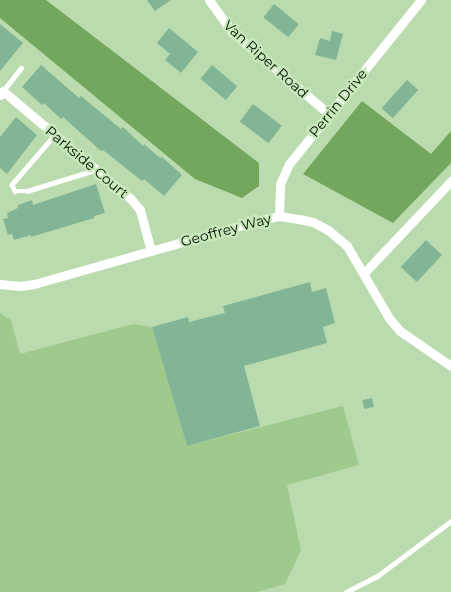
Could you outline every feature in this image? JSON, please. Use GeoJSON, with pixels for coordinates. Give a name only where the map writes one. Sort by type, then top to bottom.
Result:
{"type":"FeatureCollection","features":[{"type":"Feature","properties":{"kind":"street","name":"Van Riper Road"},"geometry":{"type":"LineString","coordinates":[[209,0],[219,17],[232,32],[329,114]]}},
{"type":"Feature","properties":{"kind":"street","name":"Perrin Drive"},"geometry":{"type":"LineString","coordinates":[[279,216],[280,184],[283,174],[421,0]]}},
{"type":"Feature","properties":{"kind":"street","name":"Parkside Court"},"geometry":{"type":"LineString","coordinates":[[2,93],[131,199],[140,210],[151,251]]}},
{"type":"Feature","properties":{"kind":"street"},"geometry":{"type":"LineString","coordinates":[[364,274],[451,181]]}},
{"type":"Feature","properties":{"kind":"street","name":"Geoffrey Way"},"geometry":{"type":"LineString","coordinates":[[0,284],[20,286],[34,284],[279,216],[313,222],[328,230],[347,246],[389,318],[400,331],[451,366]]}},
{"type":"Feature","properties":{"kind":"lane"},"geometry":{"type":"LineString","coordinates":[[2,93],[21,68]]}},
{"type":"Feature","properties":{"kind":"lane"},"geometry":{"type":"LineString","coordinates":[[55,135],[12,185],[15,191],[27,191],[97,170]]}},
{"type":"Feature","properties":{"kind":"lane"},"geometry":{"type":"LineString","coordinates":[[346,592],[383,572],[451,522]]}},
{"type":"Feature","properties":{"kind":"green space"},"geometry":{"type":"Polygon","coordinates":[[[0,0],[46,0],[259,163],[259,186],[242,198],[195,179],[0,18],[0,0]]]}},
{"type":"Feature","properties":{"kind":"green space"},"geometry":{"type":"Polygon","coordinates":[[[362,101],[431,154],[451,131],[451,163],[393,223],[303,174],[362,101]]]}},
{"type":"Feature","properties":{"kind":"green space"},"geometry":{"type":"Polygon","coordinates":[[[0,313],[11,320],[20,354],[133,324],[152,327],[187,446],[343,406],[359,465],[287,485],[301,550],[285,584],[257,592],[0,592],[0,313]]]}},
{"type":"Feature","properties":{"kind":"building"},"geometry":{"type":"Polygon","coordinates":[[[147,0],[171,0],[155,11],[147,0]]]}},
{"type":"Feature","properties":{"kind":"building"},"geometry":{"type":"Polygon","coordinates":[[[274,4],[299,24],[288,37],[263,17],[274,4]]]}},
{"type":"Feature","properties":{"kind":"building"},"geometry":{"type":"Polygon","coordinates":[[[0,24],[23,43],[0,71],[0,24]]]}},
{"type":"Feature","properties":{"kind":"building"},"geometry":{"type":"Polygon","coordinates":[[[169,28],[198,52],[181,73],[165,60],[170,54],[157,43],[169,28]]]}},
{"type":"Feature","properties":{"kind":"building"},"geometry":{"type":"Polygon","coordinates":[[[332,31],[343,34],[336,60],[315,55],[320,38],[330,41],[332,31]]]}},
{"type":"Feature","properties":{"kind":"building"},"geometry":{"type":"Polygon","coordinates":[[[41,65],[79,98],[81,96],[121,129],[123,127],[143,146],[144,144],[160,158],[162,157],[182,175],[164,196],[144,179],[142,181],[103,150],[101,151],[63,117],[61,119],[44,103],[42,105],[22,87],[41,65]]]}},
{"type":"Feature","properties":{"kind":"building"},"geometry":{"type":"Polygon","coordinates":[[[212,65],[237,86],[226,100],[200,79],[212,65]]]}},
{"type":"Feature","properties":{"kind":"building"},"geometry":{"type":"Polygon","coordinates":[[[407,80],[418,90],[393,118],[382,108],[407,80]]]}},
{"type":"Feature","properties":{"kind":"building"},"geometry":{"type":"Polygon","coordinates":[[[253,104],[282,126],[269,143],[240,122],[253,104]]]}},
{"type":"Feature","properties":{"kind":"building"},"geometry":{"type":"Polygon","coordinates":[[[16,117],[37,135],[7,174],[0,168],[0,137],[16,117]]]}},
{"type":"Feature","properties":{"kind":"building"},"geometry":{"type":"Polygon","coordinates":[[[96,184],[105,213],[31,237],[31,235],[14,240],[12,234],[8,235],[3,219],[8,218],[7,213],[18,208],[18,205],[32,200],[33,205],[96,184]]]}},
{"type":"Feature","properties":{"kind":"building"},"geometry":{"type":"Polygon","coordinates":[[[426,240],[442,255],[417,282],[401,267],[426,240]]]}},
{"type":"Feature","properties":{"kind":"building"},"geometry":{"type":"Polygon","coordinates":[[[310,282],[312,292],[326,288],[335,323],[323,327],[327,343],[244,366],[260,426],[187,446],[152,327],[188,317],[189,322],[225,313],[223,306],[310,282]]]}},
{"type":"Feature","properties":{"kind":"building"},"geometry":{"type":"Polygon","coordinates":[[[372,398],[374,407],[364,409],[362,400],[372,398]]]}}]}
